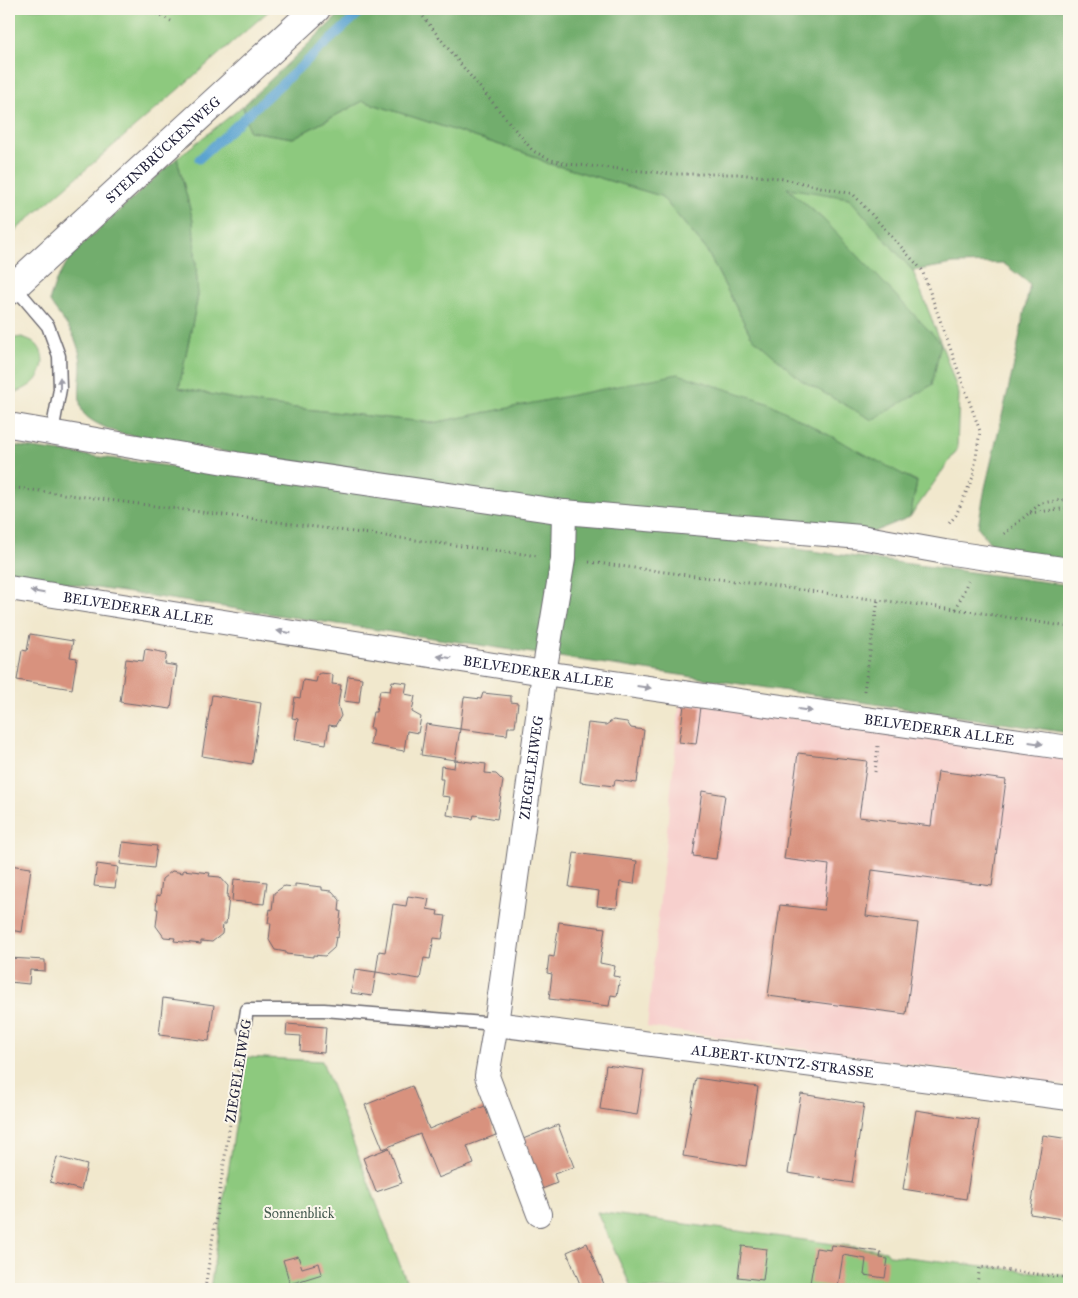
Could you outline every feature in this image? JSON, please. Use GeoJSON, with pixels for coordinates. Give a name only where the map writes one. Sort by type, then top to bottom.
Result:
{"type":"FeatureCollection","features":[{"type":"Feature","properties":{"kind":"street","name":"STEINBRÜCKENWEG"},"geometry":{"type":"LineString","coordinates":[[11,288],[316,9]]}},
{"type":"Feature","properties":{"kind":"street"},"geometry":{"type":"LineString","coordinates":[[9,426],[236,464],[564,512],[861,537],[1069,570]]}},
{"type":"Feature","properties":{"kind":"street","name":"ZIEGELEIWEG"},"geometry":{"type":"LineString","coordinates":[[539,1214],[487,1076],[496,1024],[544,673],[563,559],[564,512]]}},
{"type":"Feature","properties":{"kind":"street","name":"BELVEDERER ALLEE"},"geometry":{"type":"LineString","coordinates":[[9,588],[544,673],[1069,748]]}},
{"type":"Feature","properties":{"kind":"street","name":"ALBERT-KUNTZ-STRASSE"},"geometry":{"type":"LineString","coordinates":[[496,1024],[1069,1098]]}},
{"type":"Feature","properties":{"kind":"lane"},"geometry":{"type":"LineString","coordinates":[[11,288],[48,326],[59,356],[60,389],[52,432]]}},
{"type":"Feature","properties":{"kind":"lane","name":"ZIEGELEIWEG"},"geometry":{"type":"LineString","coordinates":[[244,1029],[247,1010],[324,1010],[496,1024]]}},
{"type":"Feature","properties":{"kind":"path"},"geometry":{"type":"LineString","coordinates":[[148,9],[171,21]]}},
{"type":"Feature","properties":{"kind":"path"},"geometry":{"type":"LineString","coordinates":[[417,9],[533,152],[551,160],[568,164],[673,174],[736,174],[779,178],[853,194],[922,270],[980,431],[973,477],[956,515],[931,549]]}},
{"type":"Feature","properties":{"kind":"path"},"geometry":{"type":"LineString","coordinates":[[9,487],[956,609],[1069,628]]}},
{"type":"Feature","properties":{"kind":"path"},"geometry":{"type":"LineString","coordinates":[[1069,499],[1041,502],[1030,513],[1069,508]]}},
{"type":"Feature","properties":{"kind":"path"},"geometry":{"type":"LineString","coordinates":[[956,609],[978,556]]}},
{"type":"Feature","properties":{"kind":"path"},"geometry":{"type":"LineString","coordinates":[[867,673],[878,600]]}},
{"type":"Feature","properties":{"kind":"path","name":"ZIEGELEIWEG"},"geometry":{"type":"LineString","coordinates":[[205,1289],[244,1029]]}},
{"type":"Feature","properties":{"kind":"path"},"geometry":{"type":"LineString","coordinates":[[976,1289],[980,1267],[1069,1278]]}},
{"type":"Feature","properties":{"kind":"shaded area"},"geometry":{"type":"Polygon","coordinates":[[[680,701],[1069,757],[1069,1086],[647,1027],[680,701]]]}},
{"type":"Feature","properties":{"kind":"green space"},"geometry":{"type":"Polygon","coordinates":[[[9,9],[271,9],[9,236],[9,9]]]}},
{"type":"Feature","properties":{"kind":"green space"},"geometry":{"type":"Polygon","coordinates":[[[345,9],[1069,9],[1069,561],[995,550],[978,527],[1030,284],[1003,263],[953,264],[913,271],[849,198],[787,188],[824,220],[941,343],[932,385],[872,420],[801,380],[751,336],[706,249],[661,196],[549,164],[531,155],[363,101],[293,138],[249,131],[243,106],[345,9]]]}},
{"type":"Feature","properties":{"kind":"green space"},"geometry":{"type":"Polygon","coordinates":[[[363,101],[531,155],[549,164],[661,196],[706,249],[751,336],[824,220],[786,187],[849,198],[913,271],[959,394],[957,450],[910,517],[917,481],[678,375],[433,423],[260,404],[179,388],[198,296],[193,221],[177,158],[243,106],[249,131],[293,138],[363,101]]]}},
{"type":"Feature","properties":{"kind":"green space"},"geometry":{"type":"Polygon","coordinates":[[[177,158],[193,221],[198,296],[179,388],[260,404],[433,423],[678,374],[767,402],[917,482],[910,517],[861,537],[564,512],[118,433],[100,425],[87,417],[82,410],[80,404],[81,362],[75,339],[50,302],[50,298],[56,281],[70,257],[177,158]]]}},
{"type":"Feature","properties":{"kind":"green space"},"geometry":{"type":"Polygon","coordinates":[[[22,337],[33,342],[39,348],[43,359],[42,369],[33,383],[9,395],[9,339],[22,337]]]}},
{"type":"Feature","properties":{"kind":"green space"},"geometry":{"type":"Polygon","coordinates":[[[9,445],[1069,585],[1069,733],[9,575],[9,445]]]}},
{"type":"Feature","properties":{"kind":"green space","name":"Sonnenblick"},"geometry":{"type":"Polygon","coordinates":[[[246,1057],[322,1061],[407,1283],[417,1289],[210,1289],[246,1057]]]}},
{"type":"Feature","properties":{"kind":"green space"},"geometry":{"type":"Polygon","coordinates":[[[597,1212],[886,1251],[889,1255],[1069,1276],[1069,1289],[632,1289],[597,1212]]]}},
{"type":"Feature","properties":{"kind":"building"},"geometry":{"type":"Polygon","coordinates":[[[30,634],[73,641],[70,657],[77,658],[72,689],[17,680],[22,650],[27,651],[30,634]]]}},
{"type":"Feature","properties":{"kind":"building"},"geometry":{"type":"Polygon","coordinates":[[[145,649],[167,653],[165,664],[177,666],[171,709],[120,702],[126,659],[143,661],[145,649]]]}},
{"type":"Feature","properties":{"kind":"building"},"geometry":{"type":"Polygon","coordinates":[[[318,674],[333,676],[332,684],[341,685],[338,705],[341,716],[335,726],[329,725],[326,744],[295,739],[298,719],[292,718],[295,697],[300,698],[303,680],[316,682],[318,674]]]}},
{"type":"Feature","properties":{"kind":"building"},"geometry":{"type":"Polygon","coordinates":[[[348,676],[362,678],[359,703],[344,701],[348,676]]]}},
{"type":"Feature","properties":{"kind":"building"},"geometry":{"type":"Polygon","coordinates":[[[392,681],[407,683],[405,694],[415,696],[412,712],[421,717],[418,733],[407,731],[404,751],[370,745],[373,728],[370,728],[373,712],[376,712],[380,690],[390,691],[392,681]]]}},
{"type":"Feature","properties":{"kind":"building"},"geometry":{"type":"Polygon","coordinates":[[[483,693],[511,696],[511,702],[518,703],[515,727],[508,727],[507,735],[460,729],[464,697],[481,699],[483,693]]]}},
{"type":"Feature","properties":{"kind":"building"},"geometry":{"type":"Polygon","coordinates":[[[212,695],[261,703],[252,764],[202,756],[212,695]]]}},
{"type":"Feature","properties":{"kind":"building"},"geometry":{"type":"Polygon","coordinates":[[[684,705],[701,707],[696,744],[679,742],[684,705]]]}},
{"type":"Feature","properties":{"kind":"building"},"geometry":{"type":"Polygon","coordinates":[[[613,720],[627,722],[631,728],[644,730],[637,783],[615,780],[614,786],[580,782],[588,723],[606,725],[613,720]]]}},
{"type":"Feature","properties":{"kind":"building"},"geometry":{"type":"Polygon","coordinates":[[[426,724],[460,729],[455,760],[421,755],[426,724]]]}},
{"type":"Feature","properties":{"kind":"building"},"geometry":{"type":"Polygon","coordinates":[[[798,753],[867,761],[859,817],[931,826],[938,771],[1006,780],[992,886],[872,870],[866,916],[918,923],[906,1014],[768,996],[780,905],[824,910],[829,865],[784,859],[798,753]]]}},
{"type":"Feature","properties":{"kind":"building"},"geometry":{"type":"Polygon","coordinates":[[[455,760],[486,764],[485,773],[496,774],[503,781],[497,819],[474,815],[473,819],[447,815],[450,797],[441,796],[443,779],[440,779],[441,766],[454,768],[455,760]]]}},
{"type":"Feature","properties":{"kind":"building"},"geometry":{"type":"Polygon","coordinates":[[[702,791],[725,795],[716,859],[693,856],[702,791]]]}},
{"type":"Feature","properties":{"kind":"building"},"geometry":{"type":"Polygon","coordinates":[[[123,842],[157,846],[154,868],[120,864],[123,842]]]}},
{"type":"Feature","properties":{"kind":"building"},"geometry":{"type":"Polygon","coordinates":[[[574,853],[637,861],[634,884],[620,882],[617,908],[597,906],[599,891],[569,887],[574,853]]]}},
{"type":"Feature","properties":{"kind":"building"},"geometry":{"type":"Polygon","coordinates":[[[97,864],[118,867],[115,888],[94,886],[97,864]]]}},
{"type":"Feature","properties":{"kind":"building"},"geometry":{"type":"Polygon","coordinates":[[[9,865],[31,868],[22,932],[9,930],[9,865]]]}},
{"type":"Feature","properties":{"kind":"building"},"geometry":{"type":"Polygon","coordinates":[[[183,870],[210,873],[209,876],[220,877],[228,886],[227,897],[229,898],[226,924],[223,924],[222,934],[212,942],[201,941],[201,944],[174,941],[175,938],[164,937],[156,926],[157,895],[160,896],[162,879],[172,871],[183,873],[183,870]]]}},
{"type":"Feature","properties":{"kind":"building"},"geometry":{"type":"Polygon","coordinates":[[[234,879],[267,882],[264,904],[232,901],[234,879]]]}},
{"type":"Feature","properties":{"kind":"building"},"geometry":{"type":"Polygon","coordinates":[[[295,884],[322,887],[322,890],[332,891],[340,900],[339,911],[341,911],[338,938],[336,937],[334,948],[325,956],[313,955],[313,957],[286,954],[286,952],[275,950],[269,940],[271,923],[268,923],[274,893],[284,886],[295,887],[295,884]]]}},
{"type":"Feature","properties":{"kind":"building"},"geometry":{"type":"Polygon","coordinates":[[[408,896],[429,899],[427,909],[438,911],[437,915],[446,916],[442,939],[434,938],[430,959],[424,958],[420,979],[376,972],[379,951],[385,952],[393,904],[406,906],[408,896]]]}},
{"type":"Feature","properties":{"kind":"building"},"geometry":{"type":"Polygon","coordinates":[[[559,922],[605,928],[600,963],[615,966],[613,976],[620,977],[617,996],[611,995],[609,1006],[549,999],[552,974],[547,973],[549,956],[554,957],[559,922]]]}},
{"type":"Feature","properties":{"kind":"building"},"geometry":{"type":"Polygon","coordinates":[[[9,958],[45,960],[45,971],[30,970],[29,984],[9,982],[9,958]]]}},
{"type":"Feature","properties":{"kind":"building"},"geometry":{"type":"Polygon","coordinates":[[[355,969],[376,972],[372,996],[351,993],[355,969]]]}},
{"type":"Feature","properties":{"kind":"building"},"geometry":{"type":"Polygon","coordinates":[[[163,998],[214,1005],[209,1041],[159,1035],[163,998]]]}},
{"type":"Feature","properties":{"kind":"building"},"geometry":{"type":"Polygon","coordinates":[[[287,1024],[326,1027],[324,1053],[300,1051],[301,1036],[286,1035],[287,1024]]]}},
{"type":"Feature","properties":{"kind":"building"},"geometry":{"type":"Polygon","coordinates":[[[606,1065],[644,1070],[637,1115],[600,1109],[606,1065]]]}},
{"type":"Feature","properties":{"kind":"building"},"geometry":{"type":"Polygon","coordinates":[[[696,1078],[758,1087],[746,1166],[683,1156],[696,1078]]]}},
{"type":"Feature","properties":{"kind":"building"},"geometry":{"type":"Polygon","coordinates":[[[412,1086],[429,1129],[485,1106],[496,1135],[467,1146],[474,1164],[438,1178],[420,1134],[383,1149],[365,1105],[412,1086]]]}},
{"type":"Feature","properties":{"kind":"building"},"geometry":{"type":"Polygon","coordinates":[[[801,1094],[864,1104],[852,1183],[788,1173],[801,1094]]]}},
{"type":"Feature","properties":{"kind":"building"},"geometry":{"type":"Polygon","coordinates":[[[916,1110],[979,1120],[966,1199],[903,1189],[916,1110]]]}},
{"type":"Feature","properties":{"kind":"building"},"geometry":{"type":"Polygon","coordinates":[[[558,1125],[574,1167],[554,1174],[557,1183],[542,1189],[523,1139],[558,1125]]]}},
{"type":"Feature","properties":{"kind":"building"},"geometry":{"type":"Polygon","coordinates":[[[1043,1135],[1069,1139],[1069,1220],[1030,1214],[1043,1135]]]}},
{"type":"Feature","properties":{"kind":"building"},"geometry":{"type":"Polygon","coordinates":[[[389,1148],[402,1183],[376,1192],[363,1158],[389,1148]]]}},
{"type":"Feature","properties":{"kind":"building"},"geometry":{"type":"Polygon","coordinates":[[[57,1157],[87,1165],[81,1190],[50,1182],[57,1157]]]}},
{"type":"Feature","properties":{"kind":"building"},"geometry":{"type":"Polygon","coordinates":[[[587,1243],[606,1289],[582,1289],[567,1252],[587,1243]]]}},
{"type":"Feature","properties":{"kind":"building"},"geometry":{"type":"Polygon","coordinates":[[[832,1245],[881,1252],[880,1258],[888,1259],[885,1278],[864,1275],[866,1259],[843,1255],[838,1287],[810,1283],[816,1248],[831,1250],[832,1245]]]}},
{"type":"Feature","properties":{"kind":"building"},"geometry":{"type":"Polygon","coordinates":[[[742,1246],[767,1249],[763,1280],[738,1277],[742,1246]]]}},
{"type":"Feature","properties":{"kind":"building"},"geometry":{"type":"Polygon","coordinates":[[[298,1256],[302,1268],[319,1263],[322,1274],[290,1284],[283,1260],[298,1256]]]}},
{"type":"Feature","properties":{"kind":"waterway"},"geometry":{"type":"LineString","coordinates":[[199,159],[364,9]]}}]}
